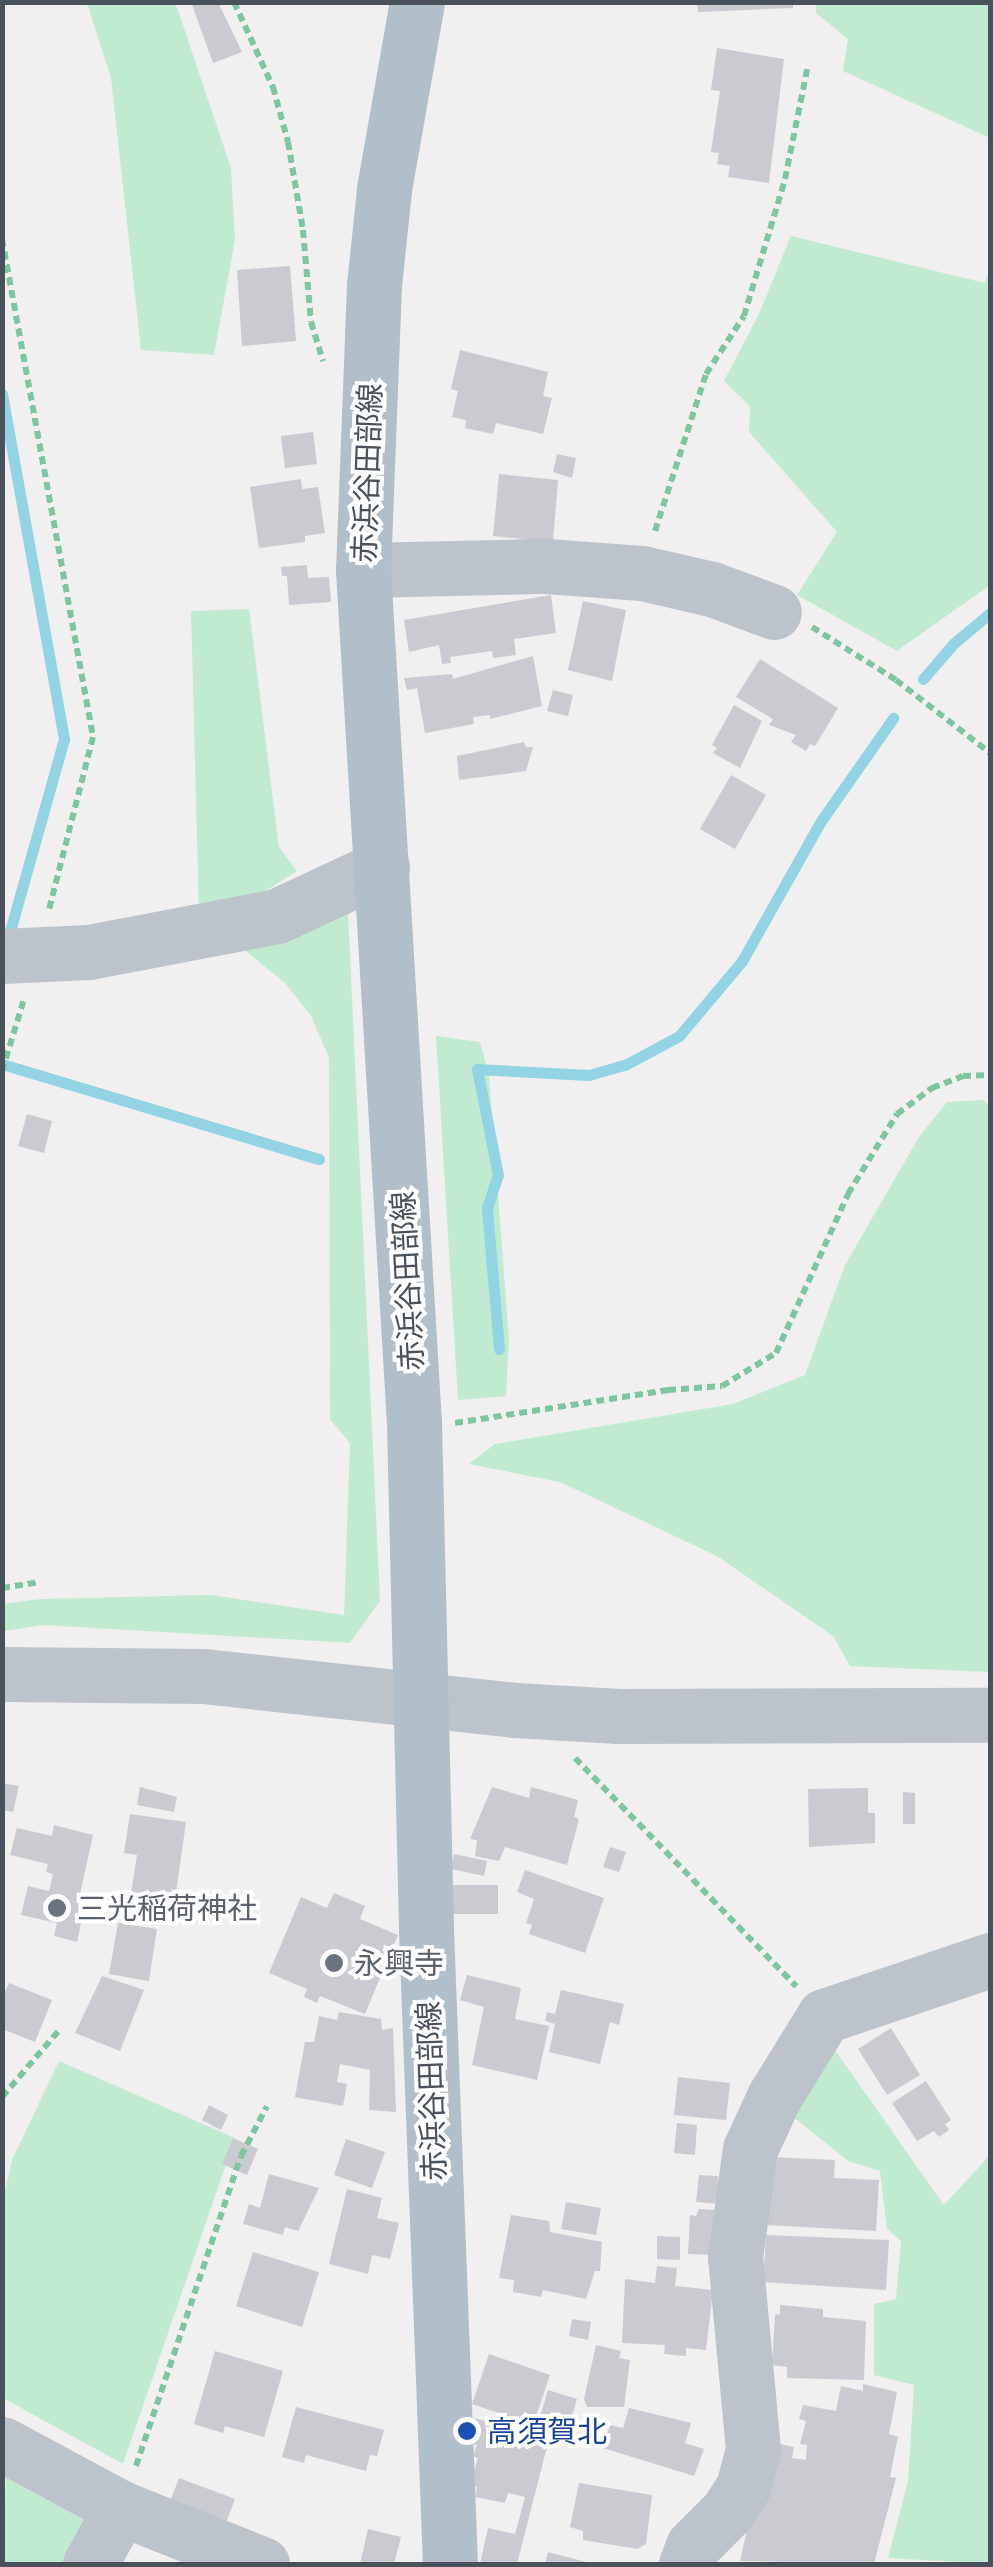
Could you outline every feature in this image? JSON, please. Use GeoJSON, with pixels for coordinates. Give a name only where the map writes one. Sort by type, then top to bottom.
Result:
{"type":"FeatureCollection","features":[{"type":"Feature","properties":{"kind":"main road","name":"赤浜谷田部線"},"geometry":{"type":"LineString","coordinates":[[418,2],[384,190],[367,414],[362,570],[414,1424],[424,1700],[426,1929],[450,2564]]}},
{"type":"Feature","properties":{"kind":"street"},"geometry":{"type":"LineString","coordinates":[[362,570],[546,566],[642,574],[712,590],[774,612]]}},
{"type":"Feature","properties":{"kind":"street"},"geometry":{"type":"LineString","coordinates":[[20,956],[89,952],[277,916],[382,868]]}},
{"type":"Feature","properties":{"kind":"street"},"geometry":{"type":"LineString","coordinates":[[2,1674],[203,1676],[578,1714],[990,1714]]}},
{"type":"Feature","properties":{"kind":"street"},"geometry":{"type":"LineString","coordinates":[[686,2564],[693,2546],[728,2512],[743,2486],[753,2450],[735,2257],[750,2149],[783,2082],[824,2016],[990,1960]]}},
{"type":"Feature","properties":{"kind":"street"},"geometry":{"type":"LineString","coordinates":[[2,2444],[122,2508],[262,2564]]}},
{"type":"Feature","properties":{"kind":"street"},"geometry":{"type":"LineString","coordinates":[[90,2564],[122,2508]]}},
{"type":"Feature","properties":{"kind":"path"},"geometry":{"type":"LineString","coordinates":[[234,2],[273,88],[288,142],[303,230],[311,322],[330,384],[367,414]]}},
{"type":"Feature","properties":{"kind":"path"},"geometry":{"type":"LineString","coordinates":[[642,574],[706,374],[744,316],[785,178],[808,65]]}},
{"type":"Feature","properties":{"kind":"path"},"geometry":{"type":"LineString","coordinates":[[2,240],[93,736],[20,956],[9,1051],[2,1072]]}},
{"type":"Feature","properties":{"kind":"path"},"geometry":{"type":"LineString","coordinates":[[774,612],[834,639],[896,680],[990,753]]}},
{"type":"Feature","properties":{"kind":"path"},"geometry":{"type":"LineString","coordinates":[[414,1424],[472,1422],[668,1390],[722,1386],[776,1354],[848,1194],[897,1114],[932,1088],[963,1076],[990,1076]]}},
{"type":"Feature","properties":{"kind":"path"},"geometry":{"type":"LineString","coordinates":[[2,1588],[38,1582]]}},
{"type":"Feature","properties":{"kind":"path"},"geometry":{"type":"LineString","coordinates":[[578,1714],[573,1756],[824,2016]]}},
{"type":"Feature","properties":{"kind":"path"},"geometry":{"type":"LineString","coordinates":[[2,2098],[60,2028]]}},
{"type":"Feature","properties":{"kind":"path"},"geometry":{"type":"LineString","coordinates":[[122,2508],[240,2156],[267,2106]]}},
{"type":"Feature","properties":{"kind":"green space"},"geometry":{"type":"Polygon","coordinates":[[[87,3],[175,3],[180,16],[231,168],[235,240],[214,355],[141,350],[111,78],[87,3]]]}},
{"type":"Feature","properties":{"kind":"green space"},"geometry":{"type":"Polygon","coordinates":[[[816,3],[990,3],[990,138],[843,71],[848,39],[816,13],[816,3]]]}},
{"type":"Feature","properties":{"kind":"green space"},"geometry":{"type":"Polygon","coordinates":[[[791,236],[985,283],[990,267],[990,585],[897,651],[797,595],[837,532],[749,432],[750,406],[724,381],[758,316],[791,236]]]}},
{"type":"Feature","properties":{"kind":"green space"},"geometry":{"type":"Polygon","coordinates":[[[249,609],[279,847],[297,871],[245,904],[199,913],[191,611],[249,609]]]}},
{"type":"Feature","properties":{"kind":"green space"},"geometry":{"type":"Polygon","coordinates":[[[348,911],[380,1601],[350,1643],[44,1625],[3,1631],[2,1604],[41,1599],[211,1595],[344,1615],[350,1443],[330,1419],[329,1058],[311,1016],[286,984],[242,948],[348,911]]]}},
{"type":"Feature","properties":{"kind":"green space"},"geometry":{"type":"Polygon","coordinates":[[[436,1036],[480,1042],[489,1076],[509,1340],[506,1396],[458,1400],[436,1036]]]}},
{"type":"Feature","properties":{"kind":"green space"},"geometry":{"type":"Polygon","coordinates":[[[983,1100],[990,1106],[990,1672],[850,1666],[833,1636],[717,1556],[560,1482],[469,1464],[495,1444],[733,1404],[805,1375],[845,1265],[919,1137],[947,1102],[983,1100]]]}},
{"type":"Feature","properties":{"kind":"green space"},"geometry":{"type":"Polygon","coordinates":[[[830,2043],[944,2205],[990,2155],[990,2564],[888,2558],[908,2481],[914,2385],[874,2375],[874,2304],[896,2299],[901,2241],[887,2229],[880,2171],[848,2161],[787,2112],[830,2043]]]}},
{"type":"Feature","properties":{"kind":"green space"},"geometry":{"type":"Polygon","coordinates":[[[59,2061],[235,2138],[123,2464],[3,2398],[3,2200],[12,2160],[59,2061]]]}},
{"type":"Feature","properties":{"kind":"green space"},"geometry":{"type":"Polygon","coordinates":[[[6,2478],[92,2524],[62,2564],[3,2564],[6,2478]]]}},
{"type":"Feature","properties":{"kind":"building"},"geometry":{"type":"Polygon","coordinates":[[[191,2],[218,2],[242,52],[213,63],[191,2]]]}},
{"type":"Feature","properties":{"kind":"building"},"geometry":{"type":"Polygon","coordinates":[[[697,2],[793,2],[793,8],[698,12],[697,2]]]}},
{"type":"Feature","properties":{"kind":"building"},"geometry":{"type":"Polygon","coordinates":[[[717,48],[784,59],[769,183],[728,177],[730,166],[717,164],[719,153],[711,152],[720,91],[711,90],[717,48]]]}},
{"type":"Feature","properties":{"kind":"building"},"geometry":{"type":"Polygon","coordinates":[[[290,266],[296,341],[242,346],[237,270],[290,266]]]}},
{"type":"Feature","properties":{"kind":"building"},"geometry":{"type":"Polygon","coordinates":[[[460,350],[548,372],[543,396],[552,398],[543,434],[496,423],[493,434],[465,428],[466,420],[452,417],[458,391],[451,389],[460,350]]]}},
{"type":"Feature","properties":{"kind":"building"},"geometry":{"type":"Polygon","coordinates":[[[313,432],[317,464],[285,468],[281,436],[313,432]]]}},
{"type":"Feature","properties":{"kind":"building"},"geometry":{"type":"Polygon","coordinates":[[[557,454],[576,458],[572,478],[553,472],[557,454]]]}},
{"type":"Feature","properties":{"kind":"building"},"geometry":{"type":"Polygon","coordinates":[[[499,474],[558,480],[553,542],[493,536],[499,474]]]}},
{"type":"Feature","properties":{"kind":"building"},"geometry":{"type":"Polygon","coordinates":[[[301,479],[302,489],[318,487],[325,533],[305,536],[305,542],[259,548],[250,487],[301,479]]]}},
{"type":"Feature","properties":{"kind":"building"},"geometry":{"type":"Polygon","coordinates":[[[307,565],[308,578],[329,577],[331,602],[289,605],[287,576],[282,576],[281,567],[307,565]]]}},
{"type":"Feature","properties":{"kind":"building"},"geometry":{"type":"Polygon","coordinates":[[[551,595],[556,633],[514,639],[516,655],[493,658],[492,651],[450,657],[451,663],[442,664],[439,645],[409,652],[404,620],[551,595]]]}},
{"type":"Feature","properties":{"kind":"building"},"geometry":{"type":"Polygon","coordinates":[[[583,601],[626,610],[612,681],[568,670],[583,601]]]}},
{"type":"Feature","properties":{"kind":"building"},"geometry":{"type":"Polygon","coordinates":[[[533,656],[542,706],[490,719],[490,715],[473,717],[474,724],[425,733],[417,688],[407,690],[404,678],[452,674],[453,679],[533,656]]]}},
{"type":"Feature","properties":{"kind":"building"},"geometry":{"type":"Polygon","coordinates":[[[760,659],[838,708],[815,746],[810,744],[806,751],[791,742],[796,735],[769,725],[773,719],[736,697],[760,659]]]}},
{"type":"Feature","properties":{"kind":"building"},"geometry":{"type":"Polygon","coordinates":[[[553,690],[573,695],[568,716],[547,711],[553,690]]]}},
{"type":"Feature","properties":{"kind":"building"},"geometry":{"type":"Polygon","coordinates":[[[734,705],[762,721],[740,768],[713,753],[717,748],[712,745],[734,705]]]}},
{"type":"Feature","properties":{"kind":"building"},"geometry":{"type":"Polygon","coordinates":[[[524,742],[526,747],[533,747],[526,771],[459,780],[457,756],[524,742]]]}},
{"type":"Feature","properties":{"kind":"building"},"geometry":{"type":"Polygon","coordinates":[[[731,775],[766,795],[735,849],[700,829],[731,775]]]}},
{"type":"Feature","properties":{"kind":"building"},"geometry":{"type":"Polygon","coordinates":[[[27,1114],[52,1121],[44,1153],[18,1146],[27,1114]]]}},
{"type":"Feature","properties":{"kind":"building"},"geometry":{"type":"Polygon","coordinates":[[[2,1783],[19,1786],[13,1812],[2,1810],[2,1783]]]}},
{"type":"Feature","properties":{"kind":"building"},"geometry":{"type":"Polygon","coordinates":[[[140,1787],[177,1797],[174,1812],[137,1805],[140,1787]]]}},
{"type":"Feature","properties":{"kind":"building"},"geometry":{"type":"Polygon","coordinates":[[[492,1787],[529,1798],[531,1787],[578,1800],[574,1817],[579,1819],[567,1865],[505,1847],[499,1861],[475,1856],[477,1840],[470,1839],[492,1787]]]}},
{"type":"Feature","properties":{"kind":"building"},"geometry":{"type":"Polygon","coordinates":[[[868,1788],[868,1813],[875,1813],[875,1843],[809,1847],[808,1789],[868,1788]]]}},
{"type":"Feature","properties":{"kind":"building"},"geometry":{"type":"Polygon","coordinates":[[[903,1792],[915,1793],[915,1824],[903,1824],[903,1792]]]}},
{"type":"Feature","properties":{"kind":"building"},"geometry":{"type":"Polygon","coordinates":[[[130,1814],[186,1822],[175,1900],[168,1898],[164,1924],[127,1918],[137,1855],[124,1853],[130,1814]]]}},
{"type":"Feature","properties":{"kind":"building"},"geometry":{"type":"Polygon","coordinates":[[[54,1825],[93,1835],[80,1894],[87,1895],[77,1942],[54,1936],[57,1923],[21,1915],[28,1886],[49,1891],[53,1874],[46,1872],[48,1864],[10,1855],[17,1828],[52,1836],[54,1825]]]}},
{"type":"Feature","properties":{"kind":"building"},"geometry":{"type":"Polygon","coordinates":[[[610,1847],[626,1852],[619,1872],[603,1867],[610,1847]]]}},
{"type":"Feature","properties":{"kind":"building"},"geometry":{"type":"Polygon","coordinates":[[[454,1854],[487,1861],[484,1876],[451,1869],[454,1854]]]}},
{"type":"Feature","properties":{"kind":"building"},"geometry":{"type":"Polygon","coordinates":[[[525,1870],[604,1898],[585,1953],[529,1934],[532,1925],[526,1923],[534,1899],[517,1892],[525,1870]]]}},
{"type":"Feature","properties":{"kind":"building"},"geometry":{"type":"Polygon","coordinates":[[[453,1885],[498,1885],[498,1914],[452,1914],[453,1885]]]}},
{"type":"Feature","properties":{"kind":"building"},"geometry":{"type":"Polygon","coordinates":[[[334,1893],[365,1906],[360,1919],[398,1935],[365,2014],[320,1996],[317,2003],[304,1997],[307,1989],[269,1973],[301,1897],[327,1908],[334,1893]]]}},
{"type":"Feature","properties":{"kind":"building"},"geometry":{"type":"Polygon","coordinates":[[[118,1923],[157,1929],[149,1981],[109,1974],[118,1923]]]}},
{"type":"Feature","properties":{"kind":"building"},"geometry":{"type":"Polygon","coordinates":[[[467,1975],[521,1988],[515,2019],[549,2026],[537,2080],[472,2065],[484,2007],[460,2000],[467,1975]]]}},
{"type":"Feature","properties":{"kind":"building"},"geometry":{"type":"Polygon","coordinates":[[[102,1976],[144,1990],[120,2051],[75,2033],[102,1976]]]}},
{"type":"Feature","properties":{"kind":"building"},"geometry":{"type":"Polygon","coordinates":[[[9,1983],[52,2000],[35,2042],[2,2029],[2,1998],[9,1983]]]}},
{"type":"Feature","properties":{"kind":"building"},"geometry":{"type":"Polygon","coordinates":[[[561,1990],[624,2004],[619,2025],[610,2022],[600,2064],[549,2052],[555,2024],[545,2021],[547,2012],[555,2014],[561,1990]]]}},
{"type":"Feature","properties":{"kind":"building"},"geometry":{"type":"Polygon","coordinates":[[[339,2012],[381,2019],[382,2030],[393,2028],[396,2112],[369,2110],[370,2070],[340,2064],[337,2082],[347,2084],[343,2106],[295,2097],[305,2042],[314,2042],[319,2016],[337,2020],[339,2012]]]}},
{"type":"Feature","properties":{"kind":"building"},"geometry":{"type":"Polygon","coordinates":[[[891,2028],[920,2075],[887,2095],[858,2049],[891,2028]]]}},
{"type":"Feature","properties":{"kind":"building"},"geometry":{"type":"Polygon","coordinates":[[[678,2077],[730,2083],[726,2120],[674,2115],[678,2077]]]}},
{"type":"Feature","properties":{"kind":"building"},"geometry":{"type":"Polygon","coordinates":[[[926,2081],[951,2120],[945,2124],[949,2130],[939,2137],[934,2131],[917,2141],[892,2103],[926,2081]]]}},
{"type":"Feature","properties":{"kind":"building"},"geometry":{"type":"Polygon","coordinates":[[[209,2105],[228,2115],[221,2130],[202,2120],[209,2105]]]}},
{"type":"Feature","properties":{"kind":"building"},"geometry":{"type":"Polygon","coordinates":[[[677,2123],[697,2125],[695,2155],[674,2153],[677,2123]]]}},
{"type":"Feature","properties":{"kind":"building"},"geometry":{"type":"Polygon","coordinates":[[[233,2138],[258,2149],[247,2175],[222,2164],[233,2138]]]}},
{"type":"Feature","properties":{"kind":"building"},"geometry":{"type":"Polygon","coordinates":[[[346,2139],[385,2152],[372,2188],[334,2175],[346,2139]]]}},
{"type":"Feature","properties":{"kind":"building"},"geometry":{"type":"Polygon","coordinates":[[[770,2157],[835,2160],[834,2178],[879,2180],[876,2231],[766,2225],[770,2157]]]}},
{"type":"Feature","properties":{"kind":"building"},"geometry":{"type":"Polygon","coordinates":[[[269,2174],[319,2188],[298,2231],[285,2227],[283,2235],[243,2224],[249,2204],[260,2208],[269,2174]]]}},
{"type":"Feature","properties":{"kind":"building"},"geometry":{"type":"Polygon","coordinates":[[[699,2175],[718,2176],[720,2204],[696,2202],[699,2175]]]}},
{"type":"Feature","properties":{"kind":"building"},"geometry":{"type":"Polygon","coordinates":[[[347,2189],[382,2198],[377,2218],[399,2223],[390,2259],[372,2255],[368,2274],[329,2264],[347,2189]]]}},
{"type":"Feature","properties":{"kind":"building"},"geometry":{"type":"Polygon","coordinates":[[[566,2202],[601,2208],[596,2235],[561,2229],[566,2202]]]}},
{"type":"Feature","properties":{"kind":"building"},"geometry":{"type":"Polygon","coordinates":[[[699,2209],[717,2210],[716,2255],[688,2254],[690,2215],[696,2216],[699,2209]]]}},
{"type":"Feature","properties":{"kind":"building"},"geometry":{"type":"Polygon","coordinates":[[[511,2215],[549,2221],[550,2232],[602,2242],[600,2271],[595,2271],[586,2299],[543,2290],[541,2297],[513,2292],[514,2280],[499,2278],[511,2215]]]}},
{"type":"Feature","properties":{"kind":"building"},"geometry":{"type":"Polygon","coordinates":[[[766,2235],[889,2240],[886,2290],[763,2282],[766,2235]]]}},
{"type":"Feature","properties":{"kind":"building"},"geometry":{"type":"Polygon","coordinates":[[[657,2236],[680,2237],[680,2260],[657,2259],[657,2236]]]}},
{"type":"Feature","properties":{"kind":"building"},"geometry":{"type":"Polygon","coordinates":[[[253,2252],[319,2272],[302,2327],[236,2306],[253,2252]]]}},
{"type":"Feature","properties":{"kind":"building"},"geometry":{"type":"Polygon","coordinates":[[[657,2266],[677,2268],[675,2286],[713,2290],[706,2350],[686,2348],[686,2356],[664,2354],[665,2345],[622,2343],[625,2279],[655,2283],[657,2266]]]}},
{"type":"Feature","properties":{"kind":"building"},"geometry":{"type":"Polygon","coordinates":[[[780,2305],[823,2309],[823,2317],[866,2321],[864,2380],[787,2378],[787,2367],[772,2365],[775,2315],[780,2314],[780,2305]]]}},
{"type":"Feature","properties":{"kind":"building"},"geometry":{"type":"Polygon","coordinates":[[[572,2319],[591,2322],[588,2340],[569,2336],[572,2319]]]}},
{"type":"Feature","properties":{"kind":"building"},"geometry":{"type":"Polygon","coordinates":[[[596,2345],[621,2351],[619,2358],[630,2360],[624,2407],[587,2407],[584,2399],[596,2345]]]}},
{"type":"Feature","properties":{"kind":"building"},"geometry":{"type":"Polygon","coordinates":[[[215,2351],[283,2371],[264,2437],[225,2426],[223,2433],[194,2424],[215,2351]]]}},
{"type":"Feature","properties":{"kind":"building"},"geometry":{"type":"Polygon","coordinates":[[[489,2354],[550,2375],[533,2425],[472,2404],[489,2354]]]}},
{"type":"Feature","properties":{"kind":"building"},"geometry":{"type":"Polygon","coordinates":[[[863,2384],[897,2392],[889,2434],[898,2437],[890,2477],[896,2478],[874,2564],[740,2561],[767,2441],[794,2447],[792,2458],[806,2460],[807,2445],[800,2444],[806,2421],[799,2419],[803,2405],[836,2411],[841,2386],[863,2391],[863,2384]]]}},
{"type":"Feature","properties":{"kind":"building"},"geometry":{"type":"Polygon","coordinates":[[[548,2390],[577,2399],[566,2436],[537,2427],[548,2390]]]}},
{"type":"Feature","properties":{"kind":"building"},"geometry":{"type":"Polygon","coordinates":[[[296,2407],[384,2430],[377,2456],[370,2455],[366,2471],[306,2455],[304,2463],[282,2457],[296,2407]]]}},
{"type":"Feature","properties":{"kind":"building"},"geometry":{"type":"Polygon","coordinates":[[[629,2408],[691,2423],[685,2443],[704,2449],[694,2476],[603,2448],[610,2425],[623,2428],[629,2408]]]}},
{"type":"Feature","properties":{"kind":"building"},"geometry":{"type":"Polygon","coordinates":[[[474,2418],[549,2439],[517,2564],[480,2564],[488,2528],[515,2534],[525,2497],[508,2493],[505,2503],[475,2497],[477,2487],[470,2485],[478,2458],[473,2456],[477,2445],[467,2442],[474,2418]]]}},
{"type":"Feature","properties":{"kind":"building"},"geometry":{"type":"Polygon","coordinates":[[[179,2478],[235,2499],[222,2533],[166,2512],[179,2478]]]}},
{"type":"Feature","properties":{"kind":"building"},"geometry":{"type":"Polygon","coordinates":[[[579,2483],[652,2495],[646,2544],[638,2549],[583,2540],[583,2531],[570,2527],[579,2483]]]}},
{"type":"Feature","properties":{"kind":"building"},"geometry":{"type":"Polygon","coordinates":[[[368,2529],[401,2537],[394,2564],[360,2564],[368,2529]]]}},
{"type":"Feature","properties":{"kind":"building"},"geometry":{"type":"Polygon","coordinates":[[[548,2552],[590,2563],[590,2564],[545,2564],[548,2552]]]}},
{"type":"Feature","properties":{"kind":"waterway"},"geometry":{"type":"LineString","coordinates":[[2,394],[64,739],[8,938]]}},
{"type":"Feature","properties":{"kind":"waterway"},"geometry":{"type":"LineString","coordinates":[[923,679],[953,644],[990,613]]}},
{"type":"Feature","properties":{"kind":"waterway"},"geometry":{"type":"LineString","coordinates":[[499,1349],[487,1208],[498,1175],[477,1069],[589,1075],[625,1065],[679,1036],[742,961],[821,821],[893,718]]}},
{"type":"Feature","properties":{"kind":"waterway"},"geometry":{"type":"LineString","coordinates":[[2,1064],[319,1159]]}},
{"type":"Feature","properties":{"kind":"place","name":"三光稲荷神社"},"geometry":{"type":"Point","coordinates":[57,1908]}},
{"type":"Feature","properties":{"kind":"place","name":"永興寺"},"geometry":{"type":"Point","coordinates":[334,1963]}},
{"type":"Feature","properties":{"kind":"place","name":"高須賀北"},"geometry":{"type":"Point","coordinates":[467,2431]}}]}
